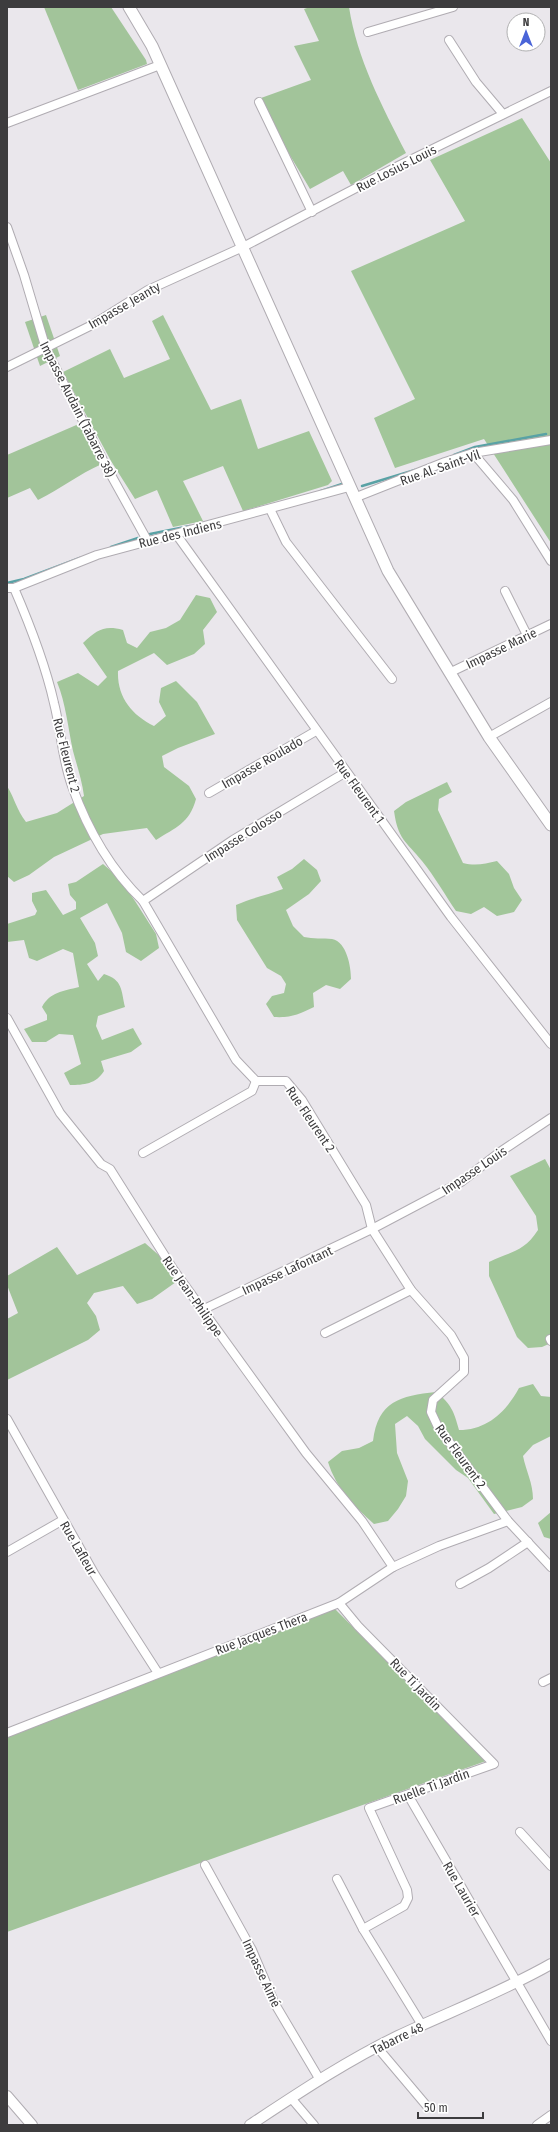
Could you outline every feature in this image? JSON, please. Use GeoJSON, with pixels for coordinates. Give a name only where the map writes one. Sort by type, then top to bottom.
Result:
{"type":"FeatureCollection","features":[{"type":"Feature","properties":{"kind":"main road"},"geometry":{"type":"LineString","coordinates":[[129,7],[150,42],[388,571],[490,737],[551,825]]}},
{"type":"Feature","properties":{"kind":"street"},"geometry":{"type":"LineString","coordinates":[[368,32],[454,7]]}},
{"type":"Feature","properties":{"kind":"street"},"geometry":{"type":"LineString","coordinates":[[449,40],[476,82],[503,114]]}},
{"type":"Feature","properties":{"kind":"street"},"geometry":{"type":"LineString","coordinates":[[7,123],[160,65]]}},
{"type":"Feature","properties":{"kind":"street","name":"Rue Losius Louis"},"geometry":{"type":"LineString","coordinates":[[243,247],[400,165],[551,91]]}},
{"type":"Feature","properties":{"kind":"street"},"geometry":{"type":"LineString","coordinates":[[259,102],[312,212]]}},
{"type":"Feature","properties":{"kind":"street","name":"Impasse Audain (Tabarre 38)"},"geometry":{"type":"LineString","coordinates":[[7,227],[24,275],[46,349],[106,466],[147,540]]}},
{"type":"Feature","properties":{"kind":"street","name":"Impasse Jeanty"},"geometry":{"type":"LineString","coordinates":[[7,367],[92,325],[148,290],[243,247]]}},
{"type":"Feature","properties":{"kind":"street","name":"Rue Al. Saint-Vil"},"geometry":{"type":"LineString","coordinates":[[354,498],[445,462],[473,453],[551,440]]}},
{"type":"Feature","properties":{"kind":"street"},"geometry":{"type":"LineString","coordinates":[[473,453],[513,500],[551,561]]}},
{"type":"Feature","properties":{"kind":"street","name":"Rue des Indiens"},"geometry":{"type":"LineString","coordinates":[[11,588],[97,555],[147,540],[176,534],[349,487]]}},
{"type":"Feature","properties":{"kind":"street"},"geometry":{"type":"LineString","coordinates":[[270,509],[286,542],[392,679]]}},
{"type":"Feature","properties":{"kind":"street","name":"Rue Fleurent 1"},"geometry":{"type":"LineString","coordinates":[[176,534],[316,731],[451,916],[550,1041]]}},
{"type":"Feature","properties":{"kind":"street","name":"Rue Fleurent 2"},"geometry":{"type":"LineString","coordinates":[[11,588],[30,624],[54,702],[72,785],[96,841],[128,886],[143,901],[236,1060],[256,1081],[286,1081],[302,1100],[366,1205],[372,1229],[411,1290],[451,1335],[464,1358],[464,1372],[433,1400],[431,1412],[438,1427],[508,1521],[551,1566]]}},
{"type":"Feature","properties":{"kind":"street"},"geometry":{"type":"LineString","coordinates":[[506,592],[527,635]]}},
{"type":"Feature","properties":{"kind":"street","name":"Impasse Marie"},"geometry":{"type":"LineString","coordinates":[[451,672],[551,624]]}},
{"type":"Feature","properties":{"kind":"street"},"geometry":{"type":"LineString","coordinates":[[490,737],[551,702]]}},
{"type":"Feature","properties":{"kind":"street","name":"Impasse Roulado"},"geometry":{"type":"LineString","coordinates":[[209,793],[316,731]]}},
{"type":"Feature","properties":{"kind":"street","name":"Impasse Colosso"},"geometry":{"type":"LineString","coordinates":[[143,901],[233,840],[346,772]]}},
{"type":"Feature","properties":{"kind":"street","name":"Rue Jean-Philippe"},"geometry":{"type":"LineString","coordinates":[[7,1018],[60,1113],[101,1164],[110,1169],[172,1269],[306,1453],[362,1521],[393,1566]]}},
{"type":"Feature","properties":{"kind":"street"},"geometry":{"type":"LineString","coordinates":[[143,1153],[252,1091],[256,1081]]}},
{"type":"Feature","properties":{"kind":"street","name":"Impasse Louis"},"geometry":{"type":"LineString","coordinates":[[372,1229],[461,1182],[500,1152],[551,1118]]}},
{"type":"Feature","properties":{"kind":"street","name":"Impasse Lafontant"},"geometry":{"type":"LineString","coordinates":[[202,1310],[372,1229]]}},
{"type":"Feature","properties":{"kind":"street"},"geometry":{"type":"LineString","coordinates":[[325,1333],[411,1290]]}},
{"type":"Feature","properties":{"kind":"street","name":"Rue Lafleur"},"geometry":{"type":"LineString","coordinates":[[7,1419],[95,1575],[158,1673]]}},
{"type":"Feature","properties":{"kind":"street"},"geometry":{"type":"LineString","coordinates":[[7,1552],[63,1520]]}},
{"type":"Feature","properties":{"kind":"street","name":"Rue Jacques Thera"},"geometry":{"type":"LineString","coordinates":[[7,1733],[338,1603],[393,1566],[439,1546],[508,1521]]}},
{"type":"Feature","properties":{"kind":"street"},"geometry":{"type":"LineString","coordinates":[[460,1584],[489,1568],[528,1542]]}},
{"type":"Feature","properties":{"kind":"street","name":"Rue Ti Jardin"},"geometry":{"type":"LineString","coordinates":[[338,1603],[358,1626],[494,1764]]}},
{"type":"Feature","properties":{"kind":"street","name":"Ruelle Ti Jardin"},"geometry":{"type":"LineString","coordinates":[[363,1929],[404,1906],[408,1898],[407,1890],[369,1808],[494,1764]]}},
{"type":"Feature","properties":{"kind":"street","name":"Rue Laurier"},"geometry":{"type":"LineString","coordinates":[[408,1794],[516,1984],[551,2041]]}},
{"type":"Feature","properties":{"kind":"street"},"geometry":{"type":"LineString","coordinates":[[520,1832],[551,1866]]}},
{"type":"Feature","properties":{"kind":"street","name":"Impasse Aimé"},"geometry":{"type":"LineString","coordinates":[[205,1865],[252,1950],[275,2004],[320,2080]]}},
{"type":"Feature","properties":{"kind":"street"},"geometry":{"type":"LineString","coordinates":[[337,1879],[363,1929],[422,2026]]}},
{"type":"Feature","properties":{"kind":"street","name":"Tabarre 48"},"geometry":{"type":"LineString","coordinates":[[250,2125],[320,2080],[377,2047],[516,1984],[551,1964]]}},
{"type":"Feature","properties":{"kind":"street"},"geometry":{"type":"LineString","coordinates":[[377,2047],[426,2105]]}},
{"type":"Feature","properties":{"kind":"street"},"geometry":{"type":"LineString","coordinates":[[7,2096],[32,2125]]}},
{"type":"Feature","properties":{"kind":"street"},"geometry":{"type":"LineString","coordinates":[[291,2098],[314,2125]]}},
{"type":"Feature","properties":{"kind":"street"},"geometry":{"type":"LineString","coordinates":[[536,2125],[551,2115]]}},
{"type":"Feature","properties":{"kind":"green space"},"geometry":{"type":"Polygon","coordinates":[[[44,7],[111,7],[146,60],[147,64],[78,90],[44,7]]]}},
{"type":"Feature","properties":{"kind":"green space"},"geometry":{"type":"Polygon","coordinates":[[[310,7],[349,7],[364,64],[406,153],[351,185],[343,171],[310,189],[285,147],[261,98],[311,80],[294,46],[319,41],[304,9],[310,7]]]}},
{"type":"Feature","properties":{"kind":"green space"},"geometry":{"type":"Polygon","coordinates":[[[522,118],[551,163],[551,543],[484,439],[395,468],[374,418],[415,399],[351,271],[465,221],[430,160],[522,118]]]}},
{"type":"Feature","properties":{"kind":"green space"},"geometry":{"type":"Polygon","coordinates":[[[46,315],[60,356],[40,366],[25,322],[46,315]]]}},
{"type":"Feature","properties":{"kind":"green space"},"geometry":{"type":"Polygon","coordinates":[[[163,315],[211,410],[241,399],[258,449],[309,431],[332,481],[328,485],[243,511],[223,466],[183,481],[203,521],[173,527],[157,490],[135,499],[111,461],[63,372],[110,349],[124,378],[170,359],[152,321],[163,315]]]}},
{"type":"Feature","properties":{"kind":"green space"},"geometry":{"type":"Polygon","coordinates":[[[81,423],[102,464],[85,472],[38,500],[30,488],[7,498],[7,455],[81,423]]]}},
{"type":"Feature","properties":{"kind":"green space"},"geometry":{"type":"Polygon","coordinates":[[[196,595],[210,598],[217,612],[203,630],[205,644],[194,654],[167,665],[154,653],[118,671],[118,680],[123,697],[133,711],[146,722],[154,726],[166,716],[159,702],[161,688],[176,681],[197,702],[215,734],[178,748],[162,756],[164,767],[189,786],[196,799],[190,814],[186,820],[176,828],[156,840],[147,828],[103,834],[54,857],[29,875],[14,882],[7,876],[7,786],[26,822],[57,813],[84,796],[73,751],[65,707],[57,682],[78,673],[98,686],[107,677],[83,643],[97,632],[106,628],[111,628],[123,630],[127,643],[137,648],[150,632],[166,628],[180,620],[196,595]]]}},
{"type":"Feature","properties":{"kind":"green space"},"geometry":{"type":"Polygon","coordinates":[[[447,782],[452,792],[439,799],[438,810],[463,863],[480,864],[497,861],[509,874],[514,888],[522,900],[514,912],[497,916],[484,907],[471,914],[456,911],[427,867],[400,834],[394,811],[406,802],[447,782]]]}},
{"type":"Feature","properties":{"kind":"green space"},"geometry":{"type":"Polygon","coordinates":[[[304,859],[317,870],[321,881],[309,894],[286,910],[293,926],[304,937],[332,939],[341,945],[345,950],[349,962],[351,979],[340,989],[326,985],[313,993],[314,1007],[304,1012],[286,1017],[274,1017],[266,1004],[272,996],[284,993],[286,984],[281,976],[267,968],[237,920],[236,905],[283,889],[277,877],[292,869],[304,859]]]}},
{"type":"Feature","properties":{"kind":"green space"},"geometry":{"type":"Polygon","coordinates":[[[103,864],[118,877],[135,901],[156,934],[159,948],[141,961],[126,952],[122,933],[107,903],[80,918],[95,943],[98,956],[87,964],[98,981],[104,974],[115,979],[122,991],[125,1007],[98,1016],[96,1026],[102,1040],[133,1028],[142,1044],[131,1052],[101,1061],[104,1071],[97,1079],[85,1084],[70,1085],[64,1073],[81,1064],[73,1035],[59,1034],[46,1042],[32,1042],[24,1029],[47,1020],[47,1015],[42,1007],[49,998],[58,993],[79,987],[73,953],[63,949],[37,961],[29,958],[24,940],[7,942],[7,924],[35,915],[37,911],[32,901],[32,893],[46,890],[63,915],[76,909],[76,902],[70,895],[68,884],[76,882],[103,864]]]}},
{"type":"Feature","properties":{"kind":"green space"},"geometry":{"type":"Polygon","coordinates":[[[545,1159],[551,1170],[551,1343],[542,1347],[528,1348],[517,1337],[489,1276],[489,1262],[522,1247],[538,1230],[536,1216],[510,1176],[545,1159]]]}},
{"type":"Feature","properties":{"kind":"green space"},"geometry":{"type":"Polygon","coordinates":[[[145,1243],[162,1258],[176,1282],[152,1299],[137,1304],[123,1286],[94,1293],[87,1303],[96,1316],[100,1330],[88,1340],[7,1380],[7,1319],[18,1313],[7,1285],[7,1276],[57,1247],[77,1275],[145,1243]]]}},
{"type":"Feature","properties":{"kind":"green space"},"geometry":{"type":"Polygon","coordinates":[[[533,1384],[541,1396],[551,1397],[551,1436],[533,1445],[523,1456],[531,1482],[533,1499],[522,1507],[494,1514],[468,1478],[456,1470],[425,1439],[418,1426],[407,1416],[395,1424],[397,1453],[408,1481],[406,1496],[388,1521],[374,1524],[346,1496],[331,1471],[328,1462],[342,1451],[359,1448],[373,1441],[380,1417],[393,1403],[402,1399],[436,1392],[451,1408],[459,1430],[469,1429],[478,1427],[495,1418],[508,1405],[519,1388],[533,1384]]]}},
{"type":"Feature","properties":{"kind":"green space"},"geometry":{"type":"Polygon","coordinates":[[[551,1512],[551,1539],[544,1537],[538,1523],[551,1512]]]}},
{"type":"Feature","properties":{"kind":"green space"},"geometry":{"type":"Polygon","coordinates":[[[333,1607],[486,1761],[7,1932],[7,1737],[333,1607]]]}},
{"type":"Feature","properties":{"kind":"waterway"},"geometry":{"type":"LineString","coordinates":[[454,455],[475,447],[546,434]]}},
{"type":"Feature","properties":{"kind":"waterway"},"geometry":{"type":"LineString","coordinates":[[362,486],[415,470]]}},
{"type":"Feature","properties":{"kind":"waterway"},"geometry":{"type":"LineString","coordinates":[[321,491],[345,483]]}},
{"type":"Feature","properties":{"kind":"waterway"},"geometry":{"type":"LineString","coordinates":[[150,534],[190,526]]}},
{"type":"Feature","properties":{"kind":"waterway"},"geometry":{"type":"LineString","coordinates":[[111,547],[138,538]]}},
{"type":"Feature","properties":{"kind":"waterway"},"geometry":{"type":"LineString","coordinates":[[7,583],[24,579],[80,558]]}}]}
